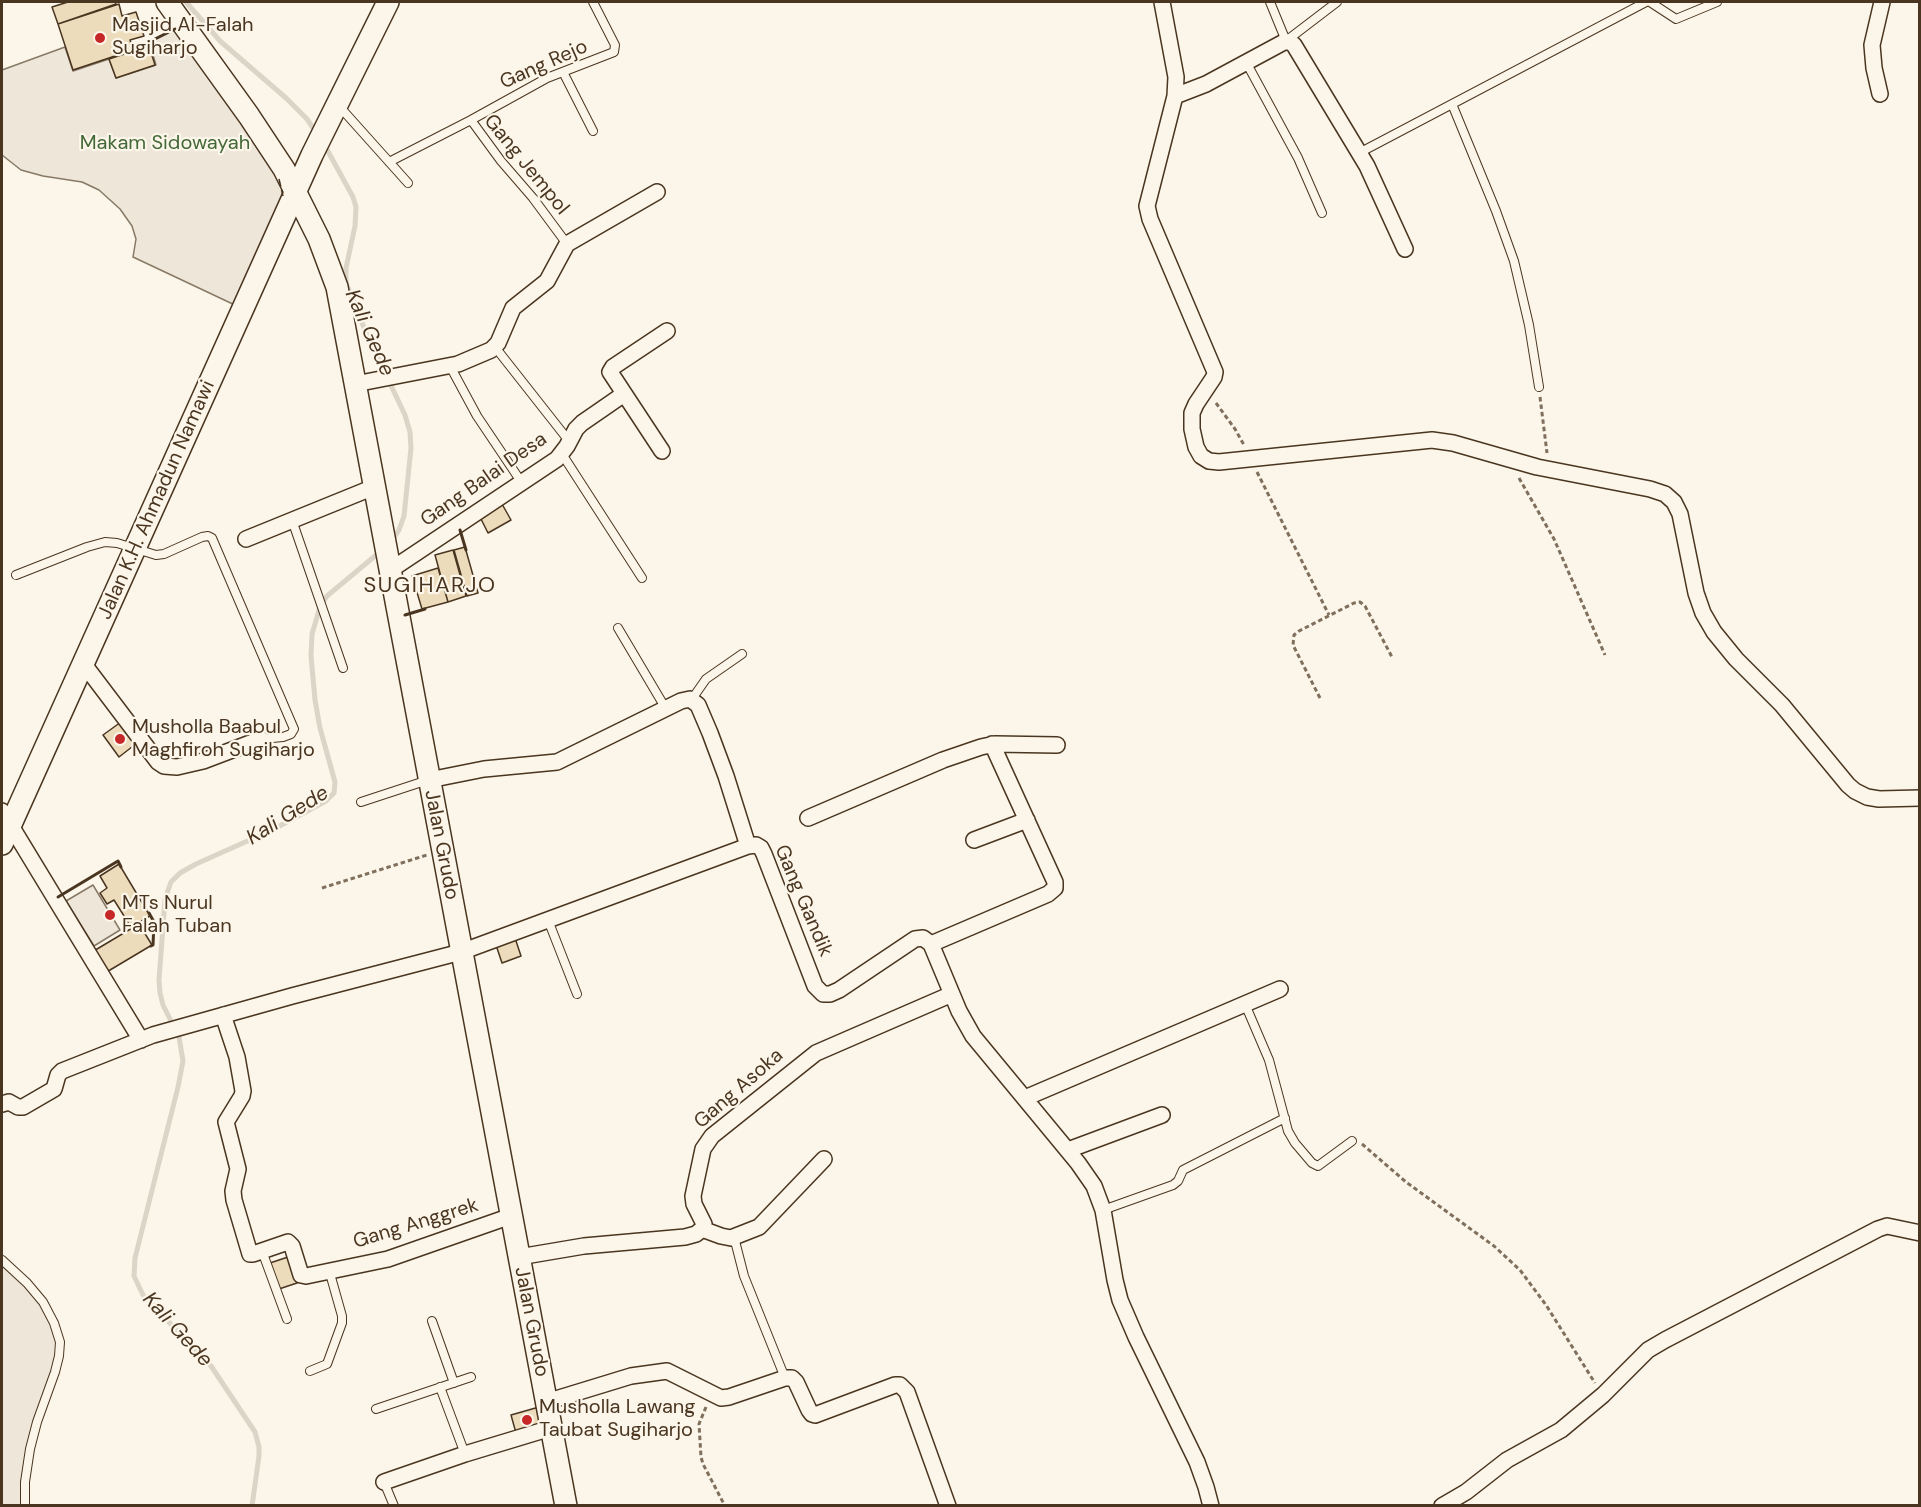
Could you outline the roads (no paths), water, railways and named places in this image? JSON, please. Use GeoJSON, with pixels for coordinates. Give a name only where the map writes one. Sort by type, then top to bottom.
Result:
{"type":"FeatureCollection","features":[{"type":"Feature","properties":{"kind":"street","name":"Jalan Grudo"},"geometry":{"type":"LineString","coordinates":[[167,2],[255,125],[296,190],[326,254],[334,278],[566,1506]]}},
{"type":"Feature","properties":{"kind":"street","name":"Jalan K.H. Ahmadun Namawi"},"geometry":{"type":"LineString","coordinates":[[2,844],[6,817],[83,663],[312,155],[388,2]]}},
{"type":"Feature","properties":{"kind":"street"},"geometry":{"type":"LineString","coordinates":[[1162,2],[1176,77],[1175,96],[1147,206],[1150,219],[1215,372],[1192,410],[1191,420],[1196,447],[1201,456],[1213,462],[1432,440],[1453,443],[1549,470],[1650,489],[1665,494],[1680,514],[1696,593],[1703,613],[1714,632],[1736,659],[1782,705],[1855,791],[1867,797],[1879,799],[1920,798]]}},
{"type":"Feature","properties":{"kind":"street"},"geometry":{"type":"LineString","coordinates":[[1880,94],[1872,45],[1882,2]]}},
{"type":"Feature","properties":{"kind":"street"},"geometry":{"type":"LineString","coordinates":[[1175,96],[1195,89],[1286,41],[1294,45],[1359,153],[1379,190],[1405,249]]}},
{"type":"Feature","properties":{"kind":"street"},"geometry":{"type":"LineString","coordinates":[[355,384],[450,366],[472,359],[495,347],[513,308],[547,281],[567,244],[657,192]]}},
{"type":"Feature","properties":{"kind":"street"},"geometry":{"type":"LineString","coordinates":[[662,451],[610,374],[611,369],[667,331]]}},
{"type":"Feature","properties":{"kind":"street","name":"Gang Balai Desa"},"geometry":{"type":"LineString","coordinates":[[388,564],[522,483],[566,447],[582,423],[624,394]]}},
{"type":"Feature","properties":{"kind":"street"},"geometry":{"type":"LineString","coordinates":[[246,539],[374,487]]}},
{"type":"Feature","properties":{"kind":"street"},"geometry":{"type":"LineString","coordinates":[[83,663],[158,762],[164,766],[177,767],[203,761],[261,739]]}},
{"type":"Feature","properties":{"kind":"street"},"geometry":{"type":"LineString","coordinates":[[429,780],[484,769],[557,762],[681,701],[692,699],[698,705],[710,733],[748,846]]}},
{"type":"Feature","properties":{"kind":"street"},"geometry":{"type":"LineString","coordinates":[[808,818],[943,760],[992,744],[1057,745]]}},
{"type":"Feature","properties":{"kind":"street"},"geometry":{"type":"LineString","coordinates":[[992,744],[1055,882],[1055,888],[1048,894],[931,944],[964,1023],[972,1036],[1068,1150],[1094,1186],[1103,1210],[1120,1300],[1197,1462],[1211,1506]]}},
{"type":"Feature","properties":{"kind":"street"},"geometry":{"type":"LineString","coordinates":[[6,817],[141,1040]]}},
{"type":"Feature","properties":{"kind":"street"},"geometry":{"type":"LineString","coordinates":[[974,840],[1027,820]]}},
{"type":"Feature","properties":{"kind":"street","name":"Gang Gandik"},"geometry":{"type":"LineString","coordinates":[[2,1104],[9,1102],[23,1107],[54,1089],[58,1075],[62,1071],[165,1031],[461,951],[748,846],[756,845],[764,854],[815,986],[823,994],[839,990],[915,939],[923,938],[931,944]]}},
{"type":"Feature","properties":{"kind":"street"},"geometry":{"type":"LineString","coordinates":[[1025,1098],[1280,989]]}},
{"type":"Feature","properties":{"kind":"street","name":"Gang Asoka"},"geometry":{"type":"LineString","coordinates":[[702,1229],[703,1222],[694,1204],[693,1196],[703,1149],[711,1136],[816,1053],[952,994]]}},
{"type":"Feature","properties":{"kind":"street"},"geometry":{"type":"LineString","coordinates":[[223,1015],[238,1059],[243,1091],[226,1122],[238,1169],[233,1191],[234,1200],[249,1252],[253,1254],[262,1251]]}},
{"type":"Feature","properties":{"kind":"street"},"geometry":{"type":"LineString","coordinates":[[1068,1150],[1162,1115]]}},
{"type":"Feature","properties":{"kind":"street"},"geometry":{"type":"LineString","coordinates":[[519,1257],[584,1246],[689,1236],[699,1233],[702,1229],[726,1238],[734,1237],[765,1223],[824,1160]]}},
{"type":"Feature","properties":{"kind":"street","name":"Gang Anggrek"},"geometry":{"type":"LineString","coordinates":[[262,1251],[288,1242],[292,1246],[302,1276],[388,1259],[511,1216]]}},
{"type":"Feature","properties":{"kind":"street"},"geometry":{"type":"LineString","coordinates":[[1442,1506],[1458,1497],[1507,1460],[1561,1430],[1603,1395],[1648,1350],[1865,1234],[1887,1226],[1920,1233]]}},
{"type":"Feature","properties":{"kind":"street"},"geometry":{"type":"LineString","coordinates":[[546,1402],[612,1382],[659,1371],[673,1372],[713,1395],[725,1398],[790,1377],[794,1380],[808,1410],[815,1415],[894,1385],[903,1386],[948,1506]]}},
{"type":"Feature","properties":{"kind":"street"},"geometry":{"type":"LineString","coordinates":[[384,1482],[551,1428]]}},
{"type":"Feature","properties":{"kind":"lane","name":"Gang Rejo"},"geometry":{"type":"LineString","coordinates":[[471,120],[547,78],[610,55],[615,50],[611,35],[592,2]]}},
{"type":"Feature","properties":{"kind":"lane"},"geometry":{"type":"LineString","coordinates":[[1270,2],[1286,41],[1336,2]]}},
{"type":"Feature","properties":{"kind":"lane"},"geometry":{"type":"LineString","coordinates":[[1359,153],[1648,2],[1676,19],[1717,2]]}},
{"type":"Feature","properties":{"kind":"lane"},"geometry":{"type":"LineString","coordinates":[[1246,62],[1298,158],[1322,213]]}},
{"type":"Feature","properties":{"kind":"lane"},"geometry":{"type":"LineString","coordinates":[[563,72],[593,131]]}},
{"type":"Feature","properties":{"kind":"lane"},"geometry":{"type":"LineString","coordinates":[[1452,104],[1499,218],[1514,261],[1529,325],[1539,387]]}},
{"type":"Feature","properties":{"kind":"lane"},"geometry":{"type":"LineString","coordinates":[[335,108],[408,183]]}},
{"type":"Feature","properties":{"kind":"lane","name":"Gang Jempol"},"geometry":{"type":"LineString","coordinates":[[389,162],[471,120],[567,244]]}},
{"type":"Feature","properties":{"kind":"lane"},"geometry":{"type":"LineString","coordinates":[[495,347],[566,447],[642,578]]}},
{"type":"Feature","properties":{"kind":"lane"},"geometry":{"type":"LineString","coordinates":[[450,366],[477,416],[522,483]]}},
{"type":"Feature","properties":{"kind":"lane"},"geometry":{"type":"LineString","coordinates":[[292,520],[343,668]]}},
{"type":"Feature","properties":{"kind":"lane"},"geometry":{"type":"LineString","coordinates":[[16,575],[100,543],[117,543],[156,555],[164,554],[202,537],[208,536],[214,540],[294,729],[291,734],[283,737],[261,739]]}},
{"type":"Feature","properties":{"kind":"lane"},"geometry":{"type":"LineString","coordinates":[[618,628],[666,709]]}},
{"type":"Feature","properties":{"kind":"lane"},"geometry":{"type":"LineString","coordinates":[[692,699],[706,679],[742,654]]}},
{"type":"Feature","properties":{"kind":"lane"},"geometry":{"type":"LineString","coordinates":[[361,802],[429,780]]}},
{"type":"Feature","properties":{"kind":"lane"},"geometry":{"type":"LineString","coordinates":[[548,920],[578,994]]}},
{"type":"Feature","properties":{"kind":"lane"},"geometry":{"type":"LineString","coordinates":[[1245,1004],[1269,1060],[1292,1138],[1317,1166],[1324,1164],[1352,1142]]}},
{"type":"Feature","properties":{"kind":"lane"},"geometry":{"type":"LineString","coordinates":[[1103,1210],[1175,1184],[1183,1170],[1285,1118]]}},
{"type":"Feature","properties":{"kind":"lane"},"geometry":{"type":"LineString","coordinates":[[734,1237],[744,1276],[785,1378]]}},
{"type":"Feature","properties":{"kind":"lane"},"geometry":{"type":"LineString","coordinates":[[262,1251],[287,1319]]}},
{"type":"Feature","properties":{"kind":"lane"},"geometry":{"type":"LineString","coordinates":[[2,1260],[27,1283],[43,1302],[54,1323],[60,1342],[55,1372],[30,1449],[25,1482],[25,1506]]}},
{"type":"Feature","properties":{"kind":"lane"},"geometry":{"type":"LineString","coordinates":[[310,1371],[328,1363],[342,1323],[329,1270]]}},
{"type":"Feature","properties":{"kind":"lane"},"geometry":{"type":"LineString","coordinates":[[432,1321],[454,1383]]}},
{"type":"Feature","properties":{"kind":"lane"},"geometry":{"type":"LineString","coordinates":[[376,1409],[471,1377]]}},
{"type":"Feature","properties":{"kind":"lane"},"geometry":{"type":"LineString","coordinates":[[440,1387],[465,1454]]}},
{"type":"Feature","properties":{"kind":"lane"},"geometry":{"type":"LineString","coordinates":[[384,1482],[394,1506]]}},
{"type":"Feature","properties":{"kind":"waterway","name":"Kali Gede"},"geometry":{"type":"LineString","coordinates":[[186,2],[220,41],[307,119],[317,134]]}},
{"type":"Feature","properties":{"kind":"waterway","name":"Kali Gede"},"geometry":{"type":"LineString","coordinates":[[324,144],[353,197],[356,207],[355,226],[346,268],[346,283],[367,335],[405,415],[410,432],[411,448],[404,516],[399,530],[390,543]]}},
{"type":"Feature","properties":{"kind":"waterway","name":"Kali Gede"},"geometry":{"type":"LineString","coordinates":[[252,1506],[259,1456],[255,1432],[211,1366],[143,1295],[134,1276],[135,1258],[183,1061],[179,1037],[163,1005],[160,993],[165,899],[171,882],[180,873],[272,830],[326,801],[334,793],[335,782],[315,700],[311,656],[312,634],[320,607],[327,596],[381,551]]}},
{"type":"Feature","properties":{"kind":"place","name":"Masjid Al-Falah Sugiharjo"},"geometry":{"type":"Point","coordinates":[100,38]}},
{"type":"Feature","properties":{"kind":"place","name":"Musholla Baabul Maghfiroh Sugiharjo"},"geometry":{"type":"Point","coordinates":[120,739]}},
{"type":"Feature","properties":{"kind":"place","name":"MTs Nurul Falah Tuban"},"geometry":{"type":"Point","coordinates":[110,915]}},
{"type":"Feature","properties":{"kind":"place","name":"Musholla Lawang Taubat Sugiharjo"},"geometry":{"type":"Point","coordinates":[527,1420]}},
{"type":"Feature","properties":{"kind":"district","name":"SUGIHARJO"},"geometry":{"type":"Point","coordinates":[430,586]}},
{"type":"Feature","properties":{"kind":"park label","name":"Makam Sidowayah"},"geometry":{"type":"Point","coordinates":[165,144]}}]}
